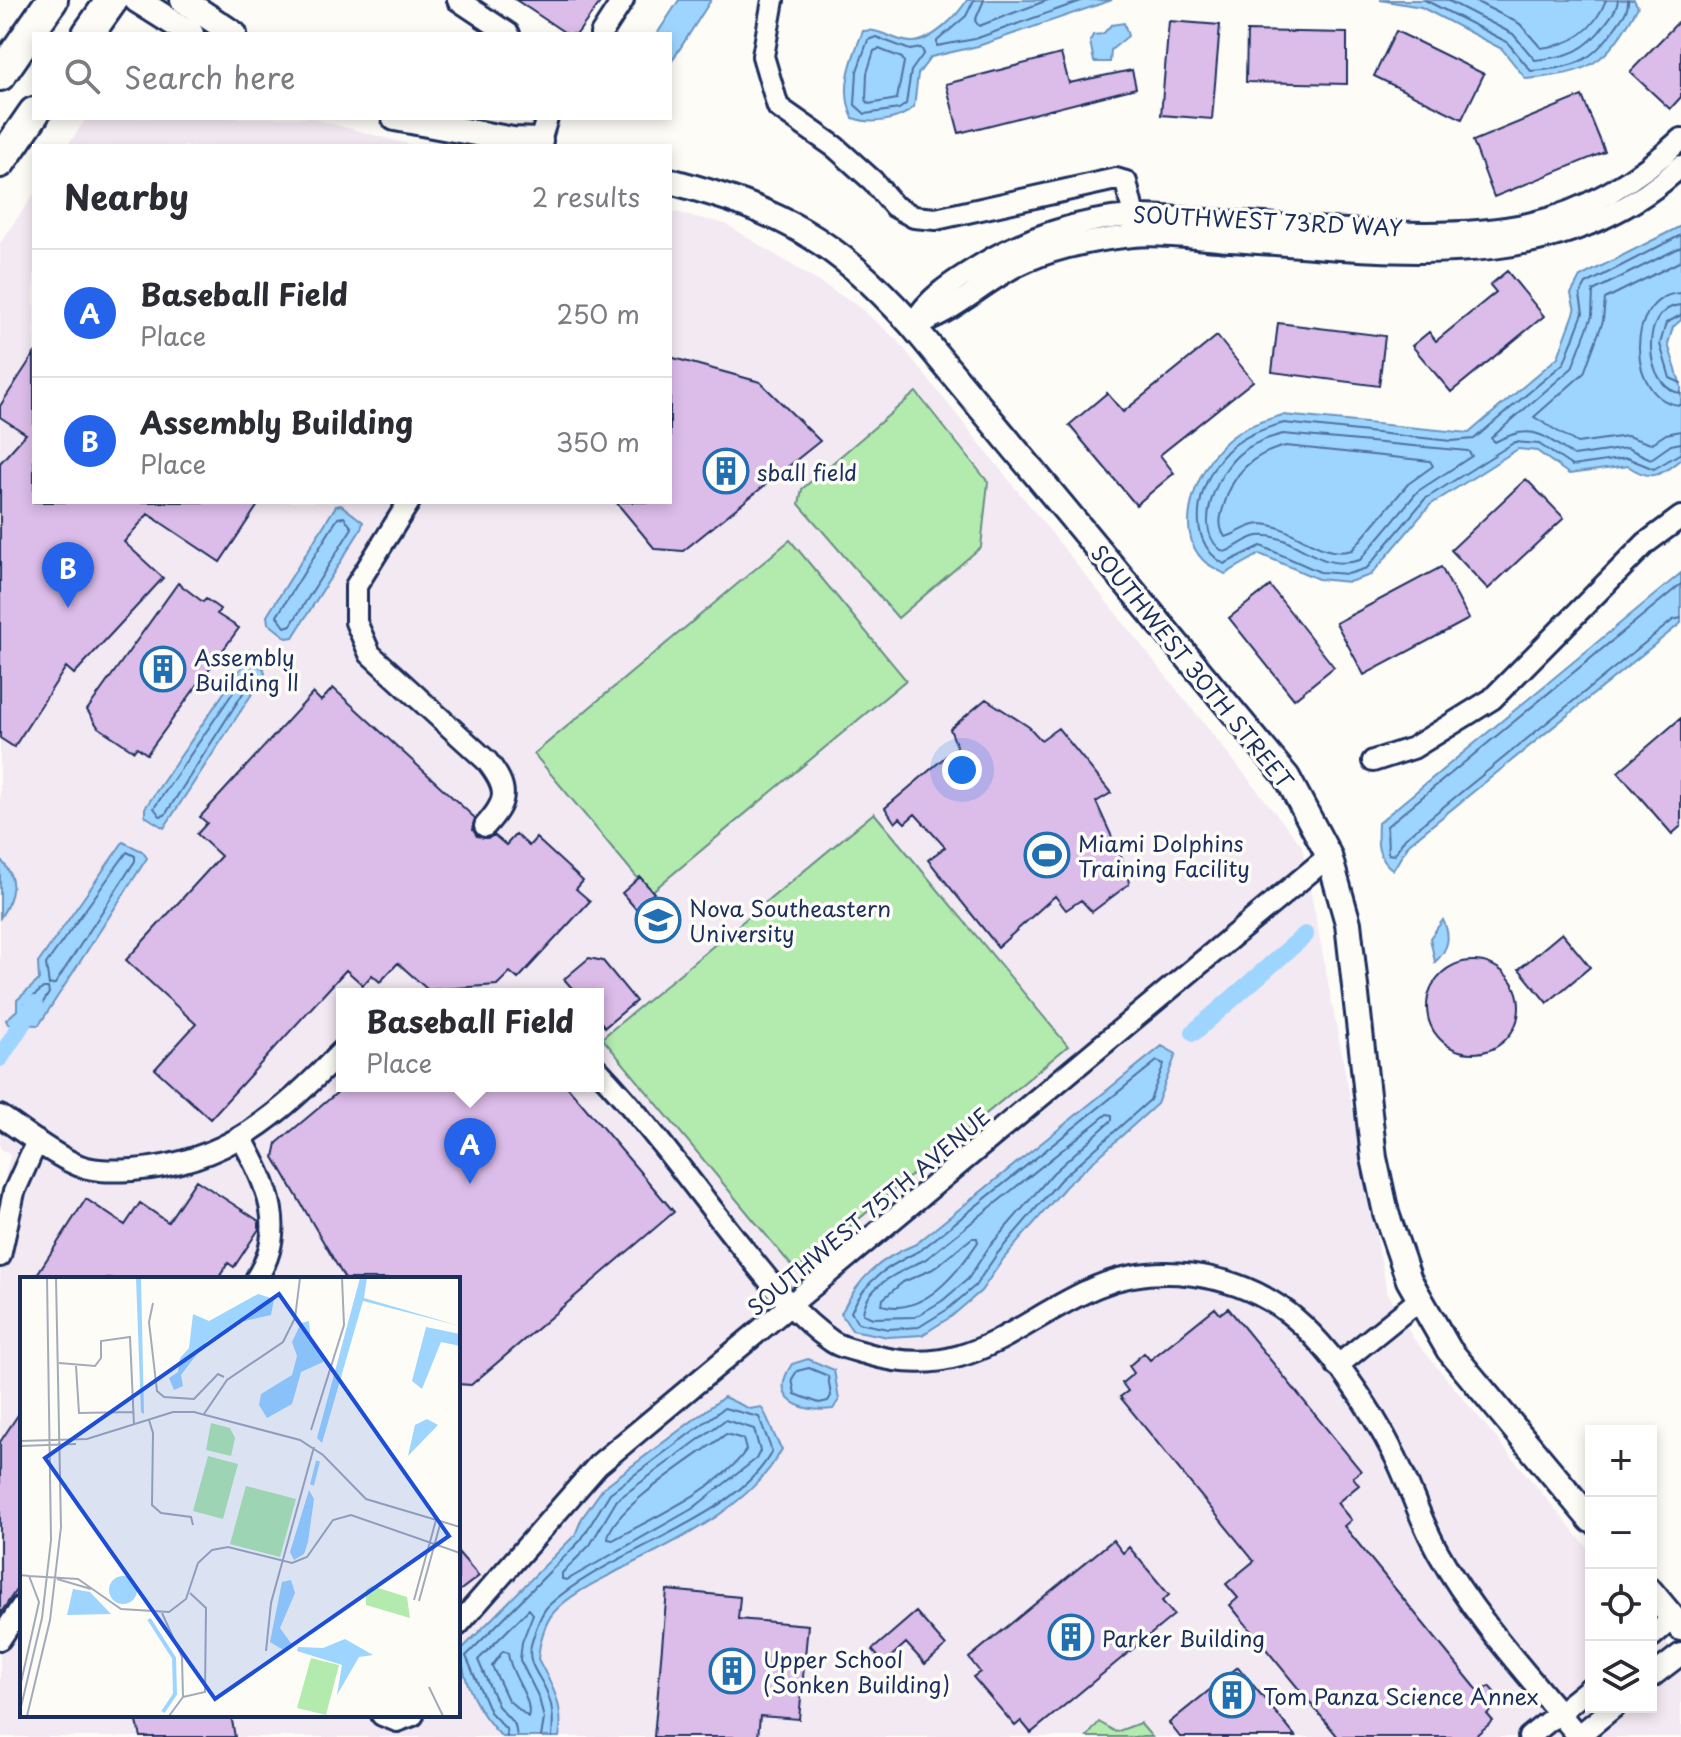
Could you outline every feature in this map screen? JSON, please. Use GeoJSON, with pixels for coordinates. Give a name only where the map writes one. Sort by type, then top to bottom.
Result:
{"type":"FeatureCollection","features":[{"type":"Feature","properties":{"kind":"main road"},"geometry":{"type":"LineString","coordinates":[[0,75],[52,0]]}},
{"type":"Feature","properties":{"kind":"main road"},"geometry":{"type":"LineString","coordinates":[[89,32],[112,0]]}},
{"type":"Feature","properties":{"kind":"main road"},"geometry":{"type":"LineString","coordinates":[[0,162],[32,116]]}},
{"type":"Feature","properties":{"kind":"street"},"geometry":{"type":"LineString","coordinates":[[137,0],[188,32]]}},
{"type":"Feature","properties":{"kind":"street"},"geometry":{"type":"LineString","coordinates":[[183,0],[231,32]]}},
{"type":"Feature","properties":{"kind":"street"},"geometry":{"type":"LineString","coordinates":[[458,0],[506,32]]}},
{"type":"Feature","properties":{"kind":"street"},"geometry":{"type":"LineString","coordinates":[[602,32],[623,0]]}},
{"type":"Feature","properties":{"kind":"street"},"geometry":{"type":"LineString","coordinates":[[773,0],[763,56],[778,107],[835,147],[873,181],[894,206],[914,217],[936,219],[1116,179],[1126,182],[1134,216]]}},
{"type":"Feature","properties":{"kind":"street"},"geometry":{"type":"LineString","coordinates":[[406,120],[513,140],[547,135]]}},
{"type":"Feature","properties":{"kind":"street"},"geometry":{"type":"LineString","coordinates":[[493,120],[547,135]]}},
{"type":"Feature","properties":{"kind":"street","name":"SOUTHWEST 73RD WAY"},"geometry":{"type":"LineString","coordinates":[[912,325],[927,301],[1009,247],[1065,228],[1134,216],[1426,232],[1505,228],[1530,224],[1601,198],[1664,155],[1681,139]]}},
{"type":"Feature","properties":{"kind":"street","name":"SOUTHWEST 73RD WAY"},"geometry":{"type":"LineString","coordinates":[[912,325],[936,319],[1018,265],[1070,247],[1136,235],[1427,252],[1533,244],[1610,216],[1681,166]]}},
{"type":"Feature","properties":{"kind":"street","name":"SOUTHWEST 30TH STREET"},"geometry":{"type":"LineString","coordinates":[[672,182],[756,206],[809,232],[863,273],[912,325],[1287,777],[1329,856],[1348,923],[1377,1172],[1386,1213],[1409,1280],[1449,1350],[1585,1513]]}},
{"type":"Feature","properties":{"kind":"street"},"geometry":{"type":"LineString","coordinates":[[408,504],[356,586],[356,622],[370,654],[487,761],[501,779],[504,795],[500,810],[485,826]]}},
{"type":"Feature","properties":{"kind":"street"},"geometry":{"type":"LineString","coordinates":[[1373,761],[1413,748],[1492,699],[1627,561],[1681,517]]}},
{"type":"Feature","properties":{"kind":"street","name":"SOUTHWEST 75TH AVENUE"},"geometry":{"type":"LineString","coordinates":[[460,1623],[598,1465],[1329,856]]}},
{"type":"Feature","properties":{"kind":"street"},"geometry":{"type":"LineString","coordinates":[[0,1116],[75,1164],[111,1172],[155,1168],[203,1157],[242,1139],[271,1119],[336,1057]]}},
{"type":"Feature","properties":{"kind":"street"},"geometry":{"type":"LineString","coordinates":[[604,1077],[791,1307],[833,1343],[885,1359],[927,1364],[985,1347],[1099,1286],[1173,1273],[1207,1276],[1249,1288],[1282,1308],[1337,1366],[1395,1457],[1438,1552],[1467,1596],[1578,1737],[1607,1713]]}},
{"type":"Feature","properties":{"kind":"street"},"geometry":{"type":"LineString","coordinates":[[242,1139],[272,1203],[275,1225],[272,1246],[257,1277]]}},
{"type":"Feature","properties":{"kind":"street"},"geometry":{"type":"LineString","coordinates":[[0,1256],[14,1192],[37,1141]]}},
{"type":"Feature","properties":{"kind":"street"},"geometry":{"type":"LineString","coordinates":[[1337,1366],[1420,1299]]}},
{"type":"Feature","properties":{"kind":"street"},"geometry":{"type":"LineString","coordinates":[[1657,1599],[1677,1623],[1657,1634]]}},
{"type":"Feature","properties":{"kind":"street"},"geometry":{"type":"LineString","coordinates":[[0,1639],[20,1609]]}},
{"type":"Feature","properties":{"kind":"street"},"geometry":{"type":"LineString","coordinates":[[1657,1672],[1681,1654]]}},
{"type":"Feature","properties":{"kind":"street"},"geometry":{"type":"LineString","coordinates":[[1529,1737],[1585,1692]]}},
{"type":"Feature","properties":{"kind":"street"},"geometry":{"type":"LineString","coordinates":[[387,1717],[397,1721],[408,1717]]}},
{"type":"Feature","properties":{"kind":"shaded area"},"geometry":{"type":"Polygon","coordinates":[[[86,120],[318,120],[408,144],[68,144],[86,120]]]}},
{"type":"Feature","properties":{"kind":"shaded area","name":"Nova Southeastern University"},"geometry":{"type":"Polygon","coordinates":[[[32,197],[32,504],[672,504],[672,211],[726,224],[858,306],[897,340],[1302,846],[1387,1291],[1413,1338],[1585,1545],[1585,1713],[1657,1713],[1657,1631],[1681,1660],[1681,1737],[0,1737],[0,1203],[10,1155],[0,1148],[0,243],[32,197]]]}},
{"type":"Feature","properties":{"kind":"green space"},"geometry":{"type":"Polygon","coordinates":[[[916,392],[988,482],[981,547],[898,618],[799,504],[802,489],[916,392]]]}},
{"type":"Feature","properties":{"kind":"green space"},"geometry":{"type":"Polygon","coordinates":[[[790,540],[906,680],[650,893],[534,754],[790,540]]]}},
{"type":"Feature","properties":{"kind":"green space"},"geometry":{"type":"Polygon","coordinates":[[[874,813],[1068,1046],[796,1271],[604,1040],[604,1036],[874,813]]]}},
{"type":"Feature","properties":{"kind":"green space"},"geometry":{"type":"Polygon","coordinates":[[[1099,1722],[1116,1732],[1140,1723],[1152,1737],[1087,1737],[1099,1722]]]}},
{"type":"Feature","properties":{"kind":"water"},"geometry":{"type":"Polygon","coordinates":[[[679,0],[711,0],[672,61],[672,32],[658,32],[679,0]]]}},
{"type":"Feature","properties":{"kind":"water"},"geometry":{"type":"Polygon","coordinates":[[[967,0],[1112,0],[978,46],[931,57],[918,74],[914,107],[908,112],[885,120],[853,118],[847,85],[851,63],[863,31],[876,31],[906,41],[920,41],[944,27],[967,0]]]}},
{"type":"Feature","properties":{"kind":"water"},"geometry":{"type":"Polygon","coordinates":[[[1380,0],[1634,0],[1638,7],[1616,42],[1594,62],[1566,73],[1526,79],[1502,49],[1421,7],[1380,0]]]}},
{"type":"Feature","properties":{"kind":"water"},"geometry":{"type":"Polygon","coordinates":[[[1124,23],[1128,36],[1111,50],[1110,62],[1094,62],[1090,41],[1093,35],[1103,34],[1111,25],[1124,23]]]}},
{"type":"Feature","properties":{"kind":"water"},"geometry":{"type":"Polygon","coordinates":[[[1681,226],[1681,320],[1673,327],[1668,344],[1681,386],[1681,459],[1667,470],[1649,475],[1628,466],[1569,474],[1537,451],[1518,449],[1430,505],[1371,575],[1349,582],[1318,579],[1260,554],[1225,574],[1206,563],[1194,548],[1189,516],[1198,482],[1216,453],[1239,432],[1283,415],[1469,433],[1558,357],[1575,311],[1571,294],[1580,277],[1681,226]]]}},
{"type":"Feature","properties":{"kind":"water"},"geometry":{"type":"Polygon","coordinates":[[[341,505],[363,522],[361,529],[293,637],[287,638],[268,623],[267,616],[336,506],[341,505]]]}},
{"type":"Feature","properties":{"kind":"water"},"geometry":{"type":"Polygon","coordinates":[[[1681,573],[1681,623],[1409,844],[1393,870],[1387,865],[1379,849],[1378,823],[1681,573]]]}},
{"type":"Feature","properties":{"kind":"water"},"geometry":{"type":"Polygon","coordinates":[[[247,659],[264,669],[265,674],[164,828],[145,816],[145,808],[247,659]]]}},
{"type":"Feature","properties":{"kind":"water"},"geometry":{"type":"Polygon","coordinates":[[[123,842],[142,851],[147,858],[39,1025],[8,1024],[6,1020],[17,1010],[17,1000],[39,980],[38,963],[123,842]]]}},
{"type":"Feature","properties":{"kind":"water"},"geometry":{"type":"Polygon","coordinates":[[[0,859],[10,874],[12,888],[9,903],[0,918],[0,859]]]}},
{"type":"Feature","properties":{"kind":"water"},"geometry":{"type":"Polygon","coordinates":[[[1443,920],[1447,942],[1435,962],[1430,938],[1443,920]]]}},
{"type":"Feature","properties":{"kind":"water"},"geometry":{"type":"Polygon","coordinates":[[[1162,1046],[1176,1054],[1157,1104],[1066,1186],[1004,1258],[981,1291],[952,1316],[922,1335],[888,1337],[852,1330],[841,1314],[871,1271],[891,1256],[916,1244],[1162,1046]]]}},
{"type":"Feature","properties":{"kind":"water"},"geometry":{"type":"Polygon","coordinates":[[[808,1359],[834,1370],[839,1400],[833,1409],[810,1409],[792,1402],[786,1395],[786,1376],[792,1364],[808,1359]]]}},
{"type":"Feature","properties":{"kind":"water"},"geometry":{"type":"Polygon","coordinates":[[[724,1397],[750,1409],[761,1407],[782,1449],[769,1469],[733,1505],[711,1520],[586,1588],[554,1612],[547,1622],[538,1659],[559,1706],[559,1737],[502,1737],[473,1697],[461,1650],[575,1535],[582,1518],[604,1487],[724,1397]]]}},
{"type":"Feature","properties":{"kind":"building"},"geometry":{"type":"Polygon","coordinates":[[[516,0],[602,0],[578,32],[564,32],[516,0]]]}},
{"type":"Feature","properties":{"kind":"building"},"geometry":{"type":"Polygon","coordinates":[[[1681,19],[1681,97],[1670,109],[1630,72],[1681,19]]]}},
{"type":"Feature","properties":{"kind":"building"},"geometry":{"type":"Polygon","coordinates":[[[1169,21],[1220,25],[1212,119],[1161,115],[1169,21]]]}},
{"type":"Feature","properties":{"kind":"building"},"geometry":{"type":"Polygon","coordinates":[[[1247,31],[1347,33],[1347,84],[1246,82],[1247,31]]]}},
{"type":"Feature","properties":{"kind":"building"},"geometry":{"type":"Polygon","coordinates":[[[1396,31],[1484,74],[1462,119],[1374,76],[1396,31]]]}},
{"type":"Feature","properties":{"kind":"building"},"geometry":{"type":"Polygon","coordinates":[[[1061,54],[1069,83],[1132,70],[1136,88],[959,133],[946,84],[1061,54]]]}},
{"type":"Feature","properties":{"kind":"building"},"geometry":{"type":"Polygon","coordinates":[[[1582,96],[1605,152],[1494,197],[1473,141],[1582,96]]]}},
{"type":"Feature","properties":{"kind":"building"},"geometry":{"type":"Polygon","coordinates":[[[1507,271],[1544,316],[1451,392],[1412,346],[1429,332],[1436,341],[1496,292],[1490,285],[1507,271]]]}},
{"type":"Feature","properties":{"kind":"building"},"geometry":{"type":"Polygon","coordinates":[[[1278,323],[1385,336],[1379,386],[1272,372],[1278,323]]]}},
{"type":"Feature","properties":{"kind":"building"},"geometry":{"type":"Polygon","coordinates":[[[1217,336],[1253,381],[1160,455],[1174,473],[1136,505],[1069,425],[1107,393],[1123,412],[1217,336]]]}},
{"type":"Feature","properties":{"kind":"building"},"geometry":{"type":"Polygon","coordinates":[[[32,357],[32,504],[259,504],[220,562],[148,514],[124,542],[163,578],[74,674],[66,667],[14,747],[0,738],[0,463],[26,434],[0,417],[0,406],[32,357]]]}},
{"type":"Feature","properties":{"kind":"building","name":"sball field"},"geometry":{"type":"Polygon","coordinates":[[[672,358],[760,382],[820,441],[683,551],[655,549],[618,504],[672,504],[672,358]]]}},
{"type":"Feature","properties":{"kind":"building"},"geometry":{"type":"Polygon","coordinates":[[[1526,479],[1564,518],[1488,589],[1451,550],[1526,479]]]}},
{"type":"Feature","properties":{"kind":"building"},"geometry":{"type":"Polygon","coordinates":[[[1441,567],[1469,619],[1364,675],[1336,623],[1441,567]]]}},
{"type":"Feature","properties":{"kind":"building","name":"Assembly Building ll"},"geometry":{"type":"Polygon","coordinates":[[[178,583],[203,602],[206,599],[220,609],[217,614],[239,628],[147,754],[137,747],[134,751],[98,727],[87,710],[178,583]]]}},
{"type":"Feature","properties":{"kind":"building"},"geometry":{"type":"Polygon","coordinates":[[[1270,586],[1334,667],[1294,699],[1229,618],[1270,586]]]}},
{"type":"Feature","properties":{"kind":"building"},"geometry":{"type":"Polygon","coordinates":[[[333,688],[475,818],[473,830],[477,836],[489,838],[494,835],[506,845],[516,834],[529,846],[536,838],[583,881],[576,889],[590,901],[518,979],[510,972],[497,985],[426,988],[398,963],[380,982],[372,975],[363,985],[346,970],[210,1119],[155,1069],[196,1024],[126,960],[221,856],[197,834],[207,823],[200,817],[313,693],[321,701],[333,688]]]}},
{"type":"Feature","properties":{"kind":"building"},"geometry":{"type":"Polygon","coordinates":[[[986,699],[1029,727],[1041,740],[1058,728],[1111,793],[1096,802],[1127,870],[1129,884],[1092,912],[1081,900],[1066,910],[1055,896],[998,947],[928,860],[945,847],[915,814],[905,823],[900,818],[895,823],[885,808],[957,747],[950,729],[986,699]]]}},
{"type":"Feature","properties":{"kind":"building"},"geometry":{"type":"Polygon","coordinates":[[[1681,718],[1681,826],[1672,834],[1618,772],[1681,718]]]}},
{"type":"Feature","properties":{"kind":"building"},"geometry":{"type":"Polygon","coordinates":[[[640,877],[654,893],[636,909],[622,893],[640,877]]]}},
{"type":"Feature","properties":{"kind":"building"},"geometry":{"type":"Polygon","coordinates":[[[1562,933],[1590,967],[1547,1003],[1519,969],[1562,933]]]}},
{"type":"Feature","properties":{"kind":"building"},"geometry":{"type":"Polygon","coordinates":[[[589,958],[603,961],[636,1001],[605,1027],[604,988],[572,988],[564,979],[589,958]]]}},
{"type":"Feature","properties":{"kind":"building"},"geometry":{"type":"Polygon","coordinates":[[[1473,961],[1491,965],[1506,974],[1515,989],[1519,1007],[1515,1025],[1506,1040],[1491,1049],[1473,1053],[1455,1049],[1440,1040],[1431,1025],[1427,1007],[1431,989],[1440,974],[1455,965],[1473,961]]]}},
{"type":"Feature","properties":{"kind":"building"},"geometry":{"type":"Polygon","coordinates":[[[338,1092],[572,1092],[674,1212],[471,1385],[460,1384],[460,1277],[344,1277],[274,1157],[277,1143],[338,1092]]]}},
{"type":"Feature","properties":{"kind":"building"},"geometry":{"type":"Polygon","coordinates":[[[196,1180],[259,1221],[259,1229],[234,1267],[228,1263],[219,1277],[35,1277],[86,1199],[125,1225],[140,1203],[168,1222],[196,1180]]]}},
{"type":"Feature","properties":{"kind":"building"},"geometry":{"type":"Polygon","coordinates":[[[1215,1308],[1220,1314],[1228,1308],[1361,1471],[1353,1477],[1359,1485],[1337,1503],[1351,1520],[1344,1526],[1480,1693],[1489,1686],[1502,1701],[1487,1714],[1493,1721],[1474,1737],[1338,1737],[1230,1605],[1238,1598],[1226,1584],[1254,1561],[1120,1397],[1128,1391],[1122,1383],[1134,1373],[1129,1366],[1144,1353],[1150,1360],[1215,1308]]]}},
{"type":"Feature","properties":{"kind":"building"},"geometry":{"type":"Polygon","coordinates":[[[20,1412],[20,1584],[0,1614],[0,1442],[20,1412]]]}},
{"type":"Feature","properties":{"kind":"building","name":"Parker Building"},"geometry":{"type":"Polygon","coordinates":[[[1113,1540],[1123,1553],[1129,1547],[1169,1595],[1162,1601],[1174,1615],[1031,1733],[1021,1721],[1015,1726],[973,1677],[980,1672],[969,1658],[1113,1540]]]}},
{"type":"Feature","properties":{"kind":"building"},"geometry":{"type":"Polygon","coordinates":[[[460,1554],[479,1576],[460,1590],[460,1554]]]}},
{"type":"Feature","properties":{"kind":"building","name":"Upper School (Sonken Building)"},"geometry":{"type":"Polygon","coordinates":[[[667,1590],[740,1597],[738,1619],[808,1625],[799,1719],[760,1716],[758,1737],[654,1737],[667,1590]]]}},
{"type":"Feature","properties":{"kind":"building"},"geometry":{"type":"Polygon","coordinates":[[[916,1612],[946,1646],[925,1664],[906,1643],[884,1663],[872,1650],[916,1612]]]}},
{"type":"Feature","properties":{"kind":"building","name":"Tom Panza Science Annex"},"geometry":{"type":"Polygon","coordinates":[[[1238,1667],[1296,1737],[1180,1737],[1169,1723],[1238,1667]]]}},
{"type":"Feature","properties":{"kind":"building"},"geometry":{"type":"Polygon","coordinates":[[[136,1717],[231,1717],[235,1737],[141,1737],[136,1717]]]}},
{"type":"Feature","properties":{"kind":"waterway"},"geometry":{"type":"LineString","coordinates":[[1194,1032],[1305,935]]}},
{"type":"Feature","properties":{"kind":"waterway"},"geometry":{"type":"LineString","coordinates":[[0,1058],[34,1005]]}},
{"type":"Feature","properties":{"kind":"place","name":"sball field"},"geometry":{"type":"Point","coordinates":[726,471]}},
{"type":"Feature","properties":{"kind":"place","name":"Assembly Building"},"geometry":{"type":"Point","coordinates":[68,608]}},
{"type":"Feature","properties":{"kind":"place","name":"Assembly Building ll"},"geometry":{"type":"Point","coordinates":[163,669]}},
{"type":"Feature","properties":{"kind":"place","name":"Miami Dolphins Training Facility"},"geometry":{"type":"Point","coordinates":[1047,855]}},
{"type":"Feature","properties":{"kind":"place","name":"Nova Southeastern University"},"geometry":{"type":"Point","coordinates":[658,920]}},
{"type":"Feature","properties":{"kind":"place","name":"Baseball Field"},"geometry":{"type":"Point","coordinates":[470,1184]}},
{"type":"Feature","properties":{"kind":"place","name":"Parker Building"},"geometry":{"type":"Point","coordinates":[1071,1637]}},
{"type":"Feature","properties":{"kind":"place","name":"Upper School (Sonken Building)"},"geometry":{"type":"Point","coordinates":[732,1671]}},
{"type":"Feature","properties":{"kind":"place","name":"Tom Panza Science Annex"},"geometry":{"type":"Point","coordinates":[1232,1695]}}]}
